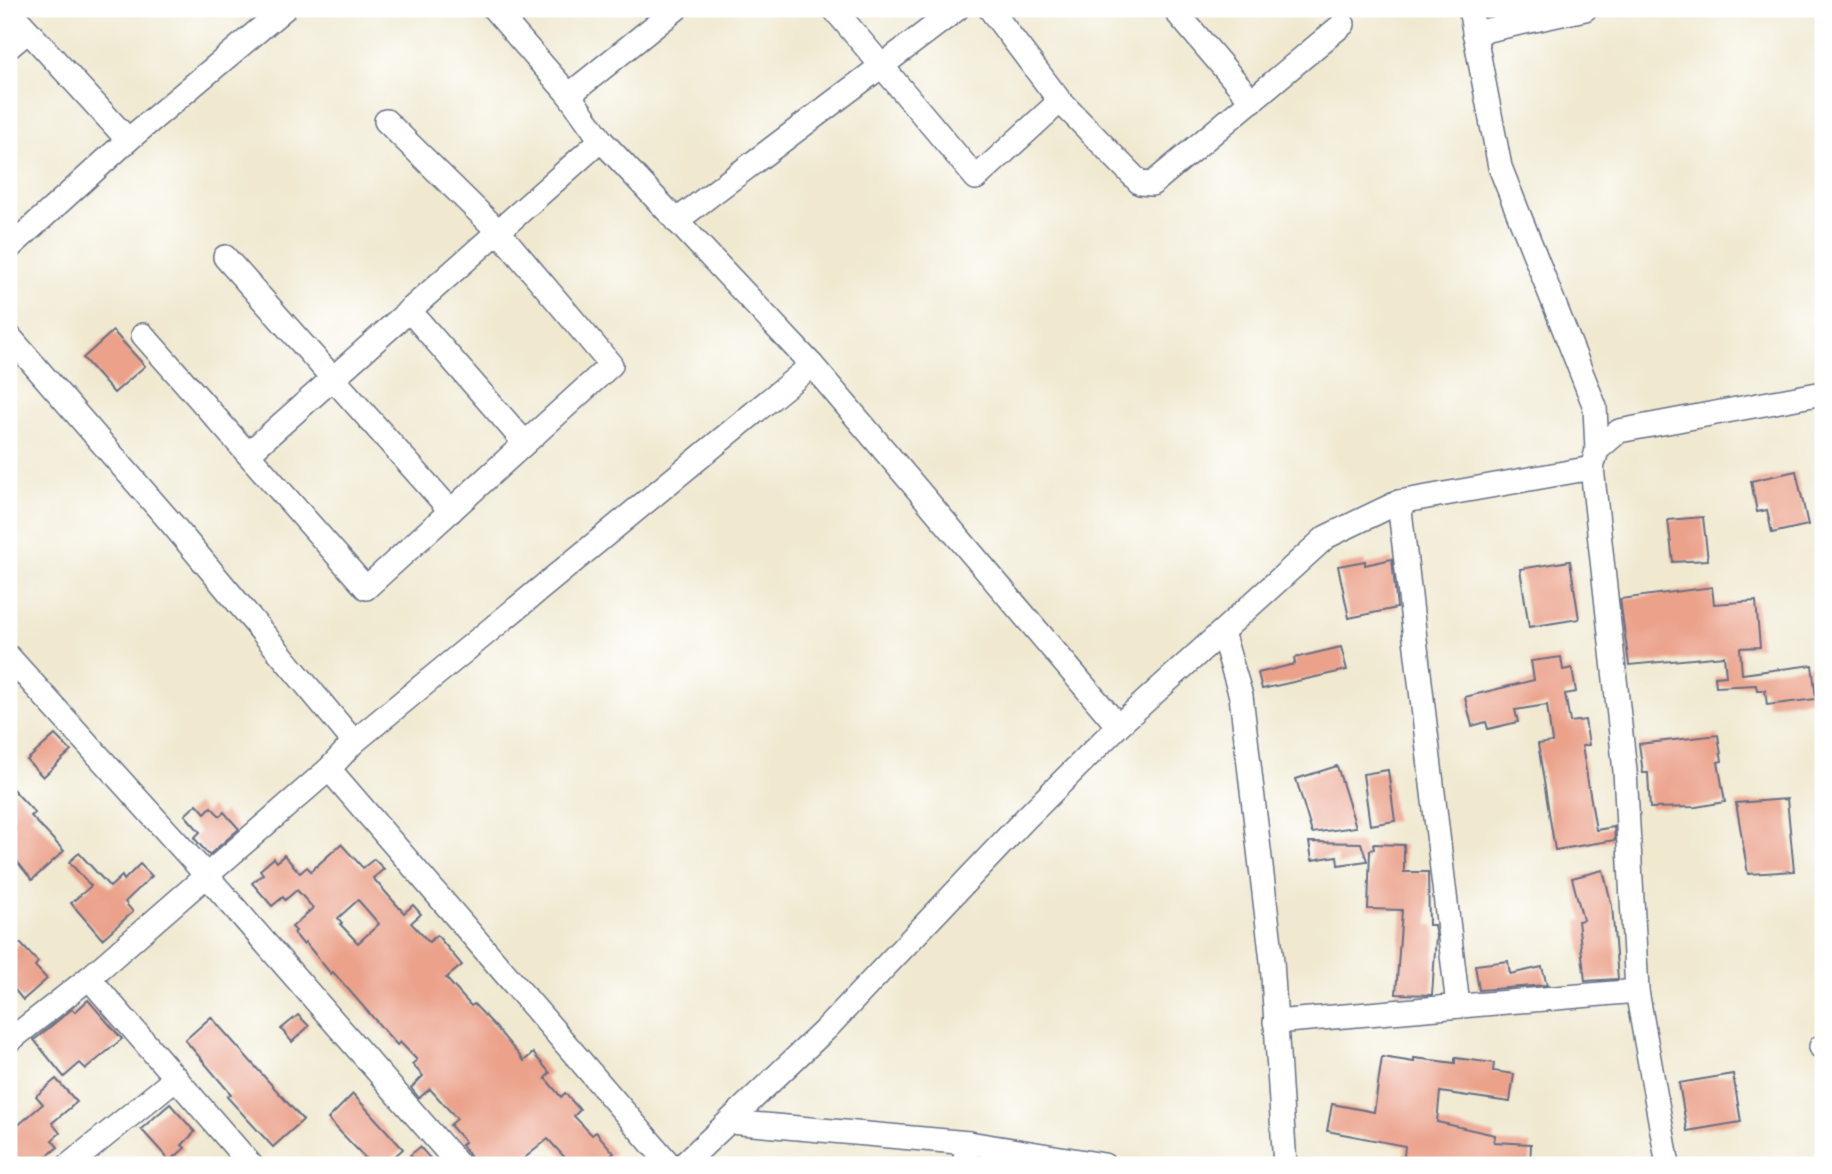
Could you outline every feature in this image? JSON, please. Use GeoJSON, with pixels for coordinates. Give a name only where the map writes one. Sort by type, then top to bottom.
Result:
{"type":"FeatureCollection","features":[{"type":"Feature","properties":{"kind":"street"},"geometry":{"type":"LineString","coordinates":[[9,248],[128,140],[284,9]]}},
{"type":"Feature","properties":{"kind":"street"},"geometry":{"type":"LineString","coordinates":[[494,9],[569,95],[601,140],[812,365],[1118,726]]}},
{"type":"Feature","properties":{"kind":"street"},"geometry":{"type":"LineString","coordinates":[[569,95],[677,9]]}},
{"type":"Feature","properties":{"kind":"street"},"geometry":{"type":"LineString","coordinates":[[834,9],[976,178],[1060,101]]}},
{"type":"Feature","properties":{"kind":"street"},"geometry":{"type":"LineString","coordinates":[[677,221],[957,9]]}},
{"type":"Feature","properties":{"kind":"street"},"geometry":{"type":"LineString","coordinates":[[990,9],[1060,101],[1140,183],[1152,184],[1343,24]]}},
{"type":"Feature","properties":{"kind":"street"},"geometry":{"type":"LineString","coordinates":[[1174,9],[1252,101]]}},
{"type":"Feature","properties":{"kind":"street"},"geometry":{"type":"LineString","coordinates":[[1470,9],[1500,167],[1595,407],[1594,459],[1625,772],[1637,991],[1668,1165]]}},
{"type":"Feature","properties":{"kind":"street"},"geometry":{"type":"LineString","coordinates":[[1474,33],[1585,9]]}},
{"type":"Feature","properties":{"kind":"street"},"geometry":{"type":"LineString","coordinates":[[9,10],[128,140]]}},
{"type":"Feature","properties":{"kind":"street"},"geometry":{"type":"LineString","coordinates":[[9,47],[28,31]]}},
{"type":"Feature","properties":{"kind":"street"},"geometry":{"type":"LineString","coordinates":[[143,335],[366,588],[611,365],[499,232],[386,121]]}},
{"type":"Feature","properties":{"kind":"street"},"geometry":{"type":"LineString","coordinates":[[249,453],[601,140]]}},
{"type":"Feature","properties":{"kind":"street"},"geometry":{"type":"LineString","coordinates":[[225,257],[451,511]]}},
{"type":"Feature","properties":{"kind":"street"},"geometry":{"type":"LineString","coordinates":[[409,310],[525,443]]}},
{"type":"Feature","properties":{"kind":"street"},"geometry":{"type":"LineString","coordinates":[[9,336],[173,525],[354,742]]}},
{"type":"Feature","properties":{"kind":"street"},"geometry":{"type":"LineString","coordinates":[[9,1041],[89,978],[207,876],[329,769],[354,742],[812,365]]}},
{"type":"Feature","properties":{"kind":"street"},"geometry":{"type":"LineString","coordinates":[[682,1165],[826,1029],[1026,818],[1118,726],[1326,537],[1399,502],[1594,459],[1619,431],[1823,393]]}},
{"type":"Feature","properties":{"kind":"street"},"geometry":{"type":"LineString","coordinates":[[1595,407],[1619,431]]}},
{"type":"Feature","properties":{"kind":"street"},"geometry":{"type":"LineString","coordinates":[[1399,502],[1458,1006]]}},
{"type":"Feature","properties":{"kind":"street"},"geometry":{"type":"LineString","coordinates":[[1222,632],[1241,696],[1272,961],[1285,1165]]}},
{"type":"Feature","properties":{"kind":"street"},"geometry":{"type":"LineString","coordinates":[[9,657],[207,876],[459,1165]]}},
{"type":"Feature","properties":{"kind":"street"},"geometry":{"type":"LineString","coordinates":[[329,769],[670,1165]]}},
{"type":"Feature","properties":{"kind":"street"},"geometry":{"type":"LineString","coordinates":[[89,978],[251,1165]]}},
{"type":"Feature","properties":{"kind":"street"},"geometry":{"type":"LineString","coordinates":[[1275,1022],[1637,991]]}},
{"type":"Feature","properties":{"kind":"street"},"geometry":{"type":"LineString","coordinates":[[69,1165],[176,1078]]}},
{"type":"Feature","properties":{"kind":"street"},"geometry":{"type":"LineString","coordinates":[[730,1122],[966,1154],[1104,1165]]}},
{"type":"Feature","properties":{"kind":"building"},"geometry":{"type":"Polygon","coordinates":[[[113,331],[145,366],[114,393],[83,358],[113,331]]]}},
{"type":"Feature","properties":{"kind":"building"},"geometry":{"type":"Polygon","coordinates":[[[1796,471],[1808,525],[1772,533],[1767,510],[1757,512],[1751,481],[1796,471]]]}},
{"type":"Feature","properties":{"kind":"building"},"geometry":{"type":"Polygon","coordinates":[[[1703,517],[1708,560],[1673,562],[1668,520],[1703,517]]]}},
{"type":"Feature","properties":{"kind":"building"},"geometry":{"type":"Polygon","coordinates":[[[1392,559],[1397,608],[1349,618],[1338,566],[1365,561],[1365,565],[1392,559]]]}},
{"type":"Feature","properties":{"kind":"building"},"geometry":{"type":"Polygon","coordinates":[[[1570,561],[1579,619],[1529,627],[1520,569],[1570,561]]]}},
{"type":"Feature","properties":{"kind":"building"},"geometry":{"type":"Polygon","coordinates":[[[1712,587],[1714,604],[1756,601],[1760,647],[1740,648],[1742,674],[1812,665],[1816,699],[1767,705],[1765,690],[1757,690],[1756,685],[1716,687],[1715,677],[1726,676],[1724,656],[1629,665],[1620,599],[1712,587]]]}},
{"type":"Feature","properties":{"kind":"building"},"geometry":{"type":"Polygon","coordinates":[[[1341,647],[1347,670],[1262,689],[1258,673],[1295,664],[1294,658],[1341,647]]]}},
{"type":"Feature","properties":{"kind":"building"},"geometry":{"type":"Polygon","coordinates":[[[1561,657],[1563,670],[1572,668],[1576,692],[1565,694],[1570,722],[1585,720],[1589,745],[1582,746],[1596,830],[1614,827],[1615,840],[1555,850],[1538,744],[1552,742],[1547,705],[1515,710],[1518,722],[1488,729],[1486,722],[1472,726],[1465,697],[1534,680],[1531,661],[1561,657]]]}},
{"type":"Feature","properties":{"kind":"building"},"geometry":{"type":"Polygon","coordinates":[[[55,735],[71,751],[43,777],[27,760],[55,735]]]}},
{"type":"Feature","properties":{"kind":"building"},"geometry":{"type":"Polygon","coordinates":[[[1718,735],[1722,761],[1718,762],[1725,802],[1696,807],[1650,808],[1648,773],[1643,773],[1639,744],[1718,735]]]}},
{"type":"Feature","properties":{"kind":"building"},"geometry":{"type":"Polygon","coordinates":[[[1337,766],[1356,827],[1312,833],[1296,779],[1337,766]]]}},
{"type":"Feature","properties":{"kind":"building"},"geometry":{"type":"Polygon","coordinates":[[[1388,770],[1395,821],[1370,825],[1363,774],[1388,770]]]}},
{"type":"Feature","properties":{"kind":"building"},"geometry":{"type":"Polygon","coordinates":[[[9,785],[35,813],[31,816],[64,851],[32,880],[11,854],[15,850],[9,843],[9,835],[15,829],[9,822],[9,785]]]}},
{"type":"Feature","properties":{"kind":"building"},"geometry":{"type":"Polygon","coordinates":[[[1787,799],[1794,871],[1748,874],[1736,803],[1787,799]]]}},
{"type":"Feature","properties":{"kind":"building"},"geometry":{"type":"Polygon","coordinates":[[[197,804],[205,813],[211,807],[220,816],[224,812],[239,829],[209,855],[194,838],[200,832],[185,815],[197,804]]]}},
{"type":"Feature","properties":{"kind":"building"},"geometry":{"type":"Polygon","coordinates":[[[1309,842],[1361,843],[1367,861],[1338,865],[1337,856],[1312,860],[1309,842]]]}},
{"type":"Feature","properties":{"kind":"building"},"geometry":{"type":"Polygon","coordinates":[[[341,844],[363,868],[374,859],[384,869],[373,878],[404,913],[413,905],[421,914],[411,923],[429,942],[437,935],[462,965],[446,978],[471,1006],[474,1004],[494,1025],[524,1061],[533,1053],[550,1073],[545,1078],[561,1097],[565,1093],[580,1110],[574,1116],[592,1135],[596,1132],[614,1153],[609,1157],[616,1165],[576,1165],[569,1158],[567,1160],[548,1139],[516,1165],[473,1165],[461,1145],[465,1142],[450,1125],[457,1119],[430,1089],[419,1098],[411,1088],[423,1076],[412,1064],[417,1060],[400,1042],[397,1045],[333,972],[331,974],[305,942],[303,944],[294,933],[296,931],[292,927],[313,908],[297,890],[272,906],[252,883],[263,874],[260,870],[274,858],[277,862],[284,855],[300,873],[307,867],[311,871],[341,844]],[[358,900],[338,918],[342,923],[340,924],[358,943],[379,924],[358,900]]]}},
{"type":"Feature","properties":{"kind":"building"},"geometry":{"type":"Polygon","coordinates":[[[1373,844],[1404,845],[1404,872],[1428,872],[1429,925],[1434,925],[1436,936],[1432,995],[1396,994],[1402,910],[1368,909],[1370,850],[1374,849],[1373,844]]]}},
{"type":"Feature","properties":{"kind":"building"},"geometry":{"type":"Polygon","coordinates":[[[79,853],[110,887],[122,876],[124,880],[140,864],[152,876],[125,902],[133,912],[102,939],[71,903],[91,886],[69,862],[79,853]]]}},
{"type":"Feature","properties":{"kind":"building"},"geometry":{"type":"Polygon","coordinates":[[[1603,870],[1612,906],[1618,979],[1585,981],[1578,921],[1583,920],[1572,878],[1603,870]]]}},
{"type":"Feature","properties":{"kind":"building"},"geometry":{"type":"Polygon","coordinates":[[[20,943],[38,962],[35,966],[47,979],[23,1000],[9,983],[9,950],[20,943]]]}},
{"type":"Feature","properties":{"kind":"building"},"geometry":{"type":"Polygon","coordinates":[[[1508,961],[1510,974],[1542,967],[1547,985],[1479,990],[1475,965],[1508,961]]]}},
{"type":"Feature","properties":{"kind":"building"},"geometry":{"type":"Polygon","coordinates":[[[88,1000],[122,1039],[86,1069],[80,1063],[64,1077],[34,1040],[72,1009],[75,1012],[88,1000]]]}},
{"type":"Feature","properties":{"kind":"building"},"geometry":{"type":"Polygon","coordinates":[[[298,1015],[309,1026],[292,1042],[281,1029],[298,1015]]]}},
{"type":"Feature","properties":{"kind":"building"},"geometry":{"type":"Polygon","coordinates":[[[211,1017],[303,1120],[273,1147],[227,1097],[231,1094],[185,1040],[211,1017]]]}},
{"type":"Feature","properties":{"kind":"building"},"geometry":{"type":"Polygon","coordinates":[[[1382,1057],[1414,1062],[1414,1058],[1455,1063],[1455,1058],[1494,1063],[1493,1071],[1514,1074],[1510,1102],[1440,1092],[1437,1122],[1495,1135],[1494,1142],[1531,1144],[1530,1165],[1435,1165],[1436,1162],[1404,1157],[1405,1146],[1327,1131],[1332,1104],[1374,1112],[1382,1057]]]}},
{"type":"Feature","properties":{"kind":"building"},"geometry":{"type":"Polygon","coordinates":[[[1733,1074],[1741,1122],[1687,1131],[1679,1083],[1733,1074]]]}},
{"type":"Feature","properties":{"kind":"building"},"geometry":{"type":"Polygon","coordinates":[[[56,1079],[77,1102],[52,1123],[60,1133],[52,1140],[58,1147],[36,1165],[23,1165],[9,1149],[9,1133],[43,1104],[36,1096],[56,1079]]]}},
{"type":"Feature","properties":{"kind":"building"},"geometry":{"type":"Polygon","coordinates":[[[353,1094],[403,1149],[385,1165],[372,1165],[328,1119],[353,1094]]]}},
{"type":"Feature","properties":{"kind":"building"},"geometry":{"type":"Polygon","coordinates":[[[170,1104],[195,1132],[182,1145],[185,1148],[170,1161],[141,1129],[170,1104]]]}},
{"type":"Feature","properties":{"kind":"building"},"geometry":{"type":"Polygon","coordinates":[[[420,1147],[436,1165],[420,1165],[410,1155],[420,1147]]]}}]}
